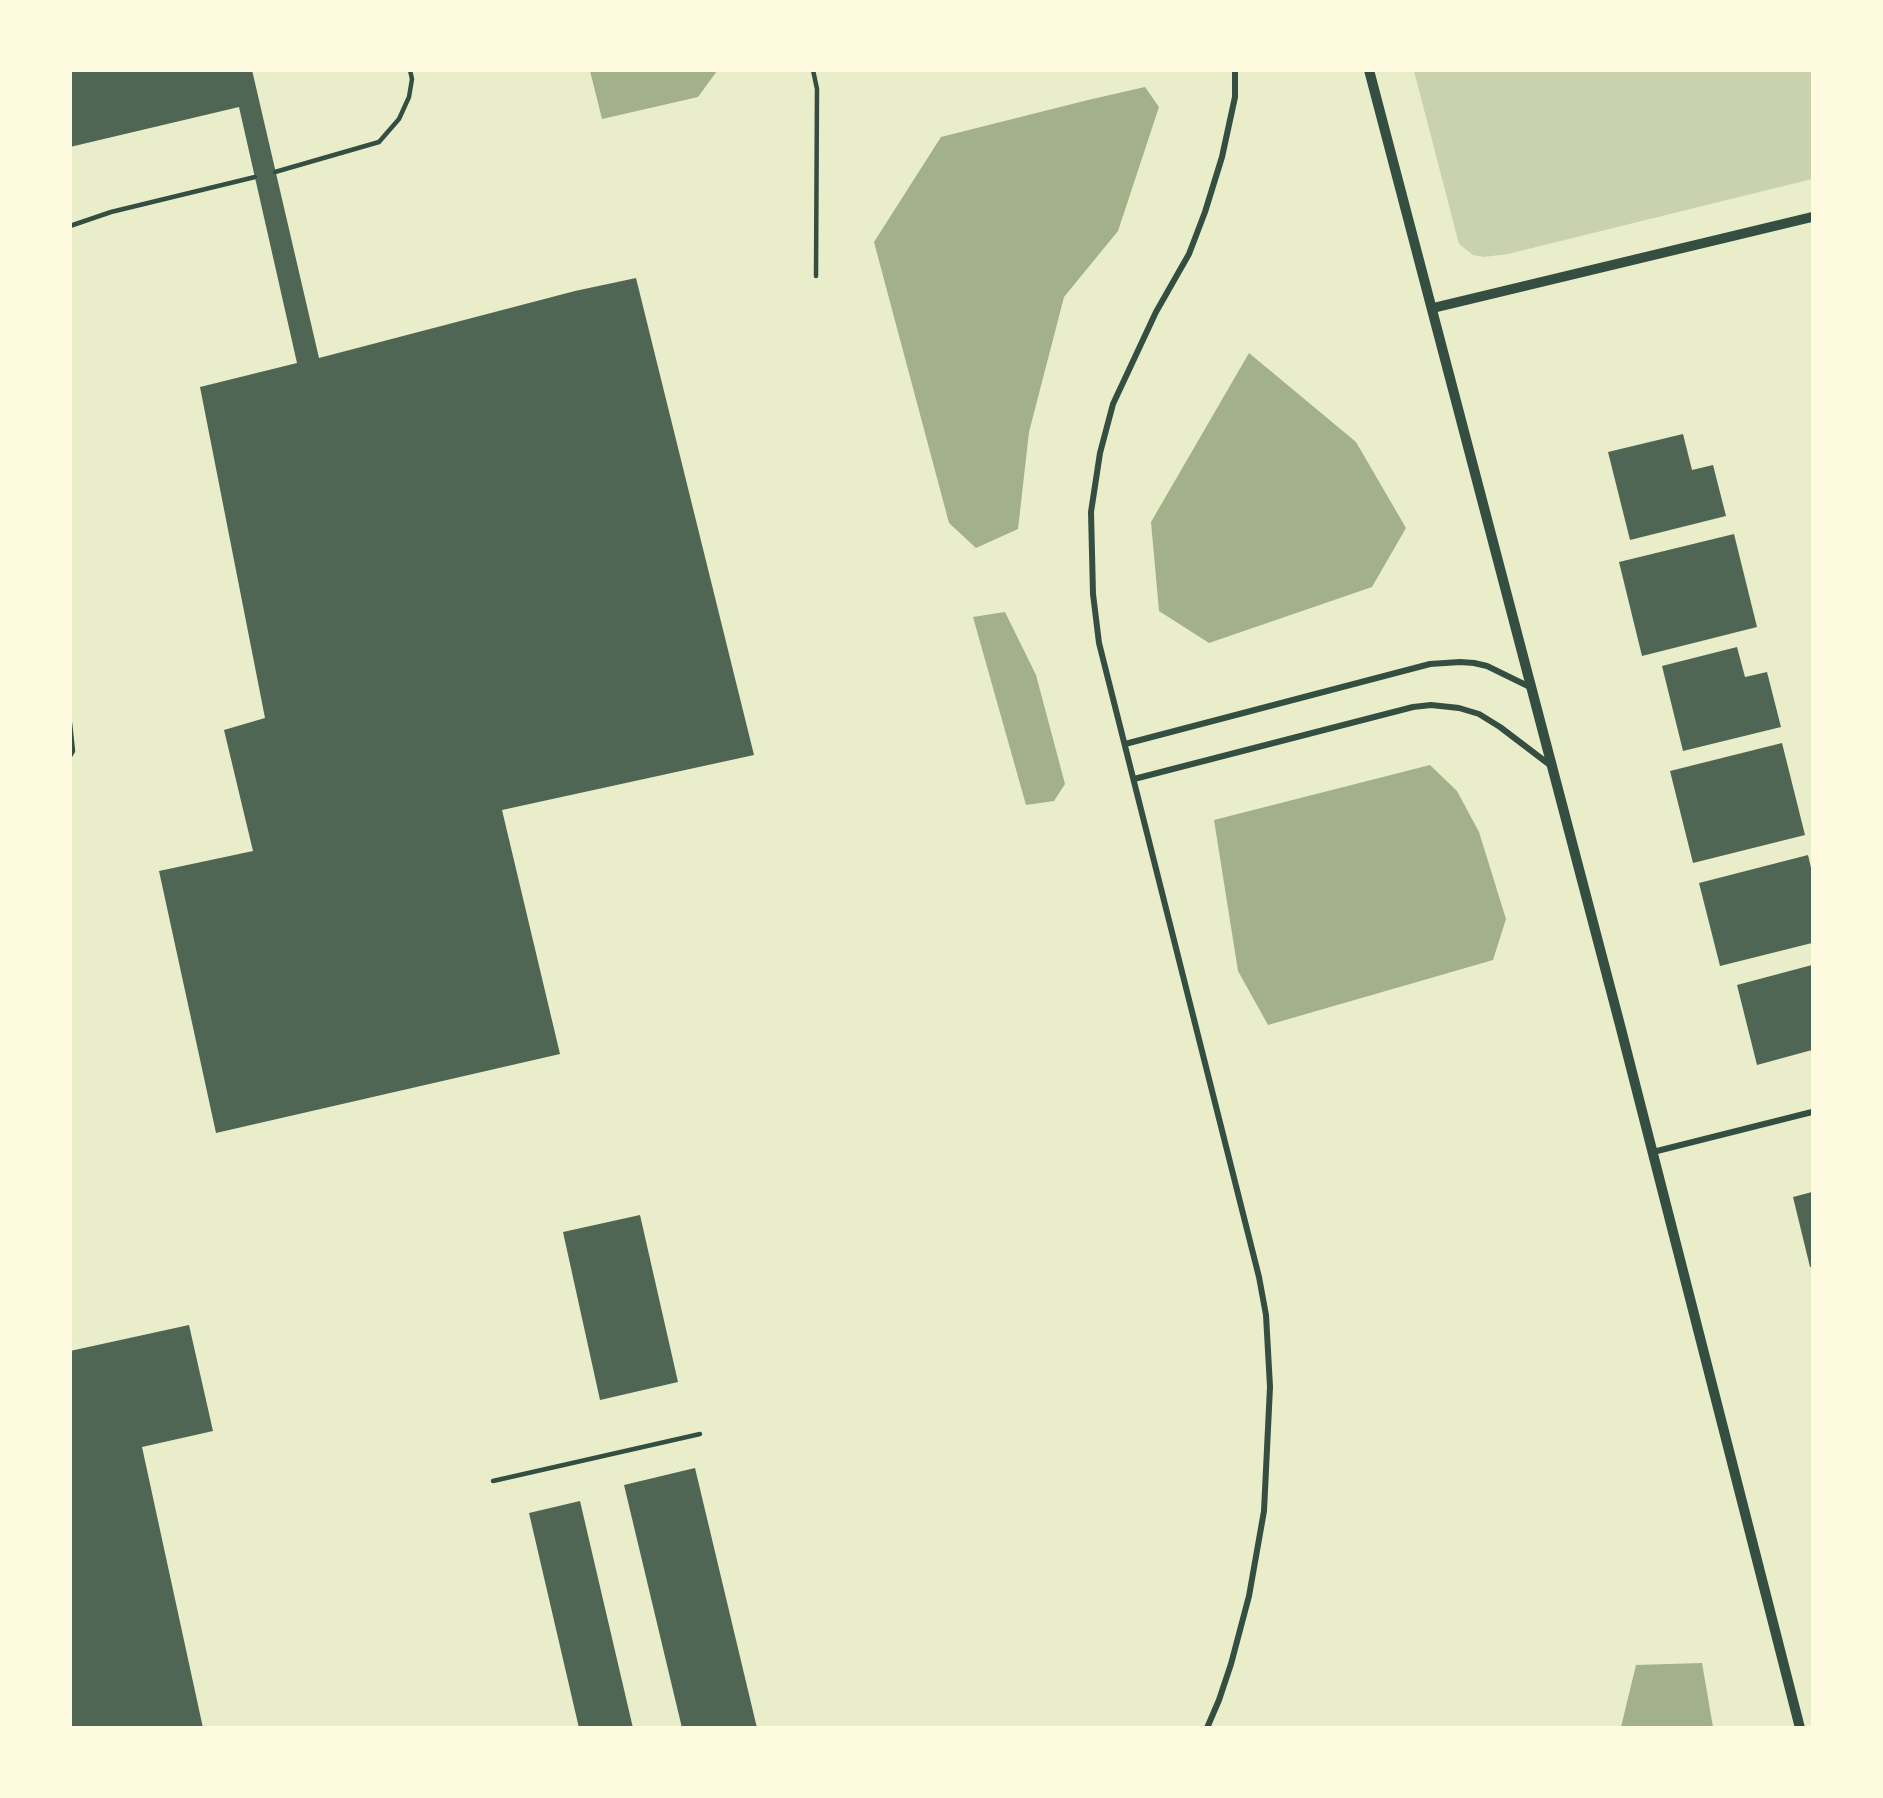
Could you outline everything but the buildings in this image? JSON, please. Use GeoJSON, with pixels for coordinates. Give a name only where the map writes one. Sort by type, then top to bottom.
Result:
{"type":"FeatureCollection","features":[{"type":"Feature","properties":{"kind":"street"},"geometry":{"type":"LineString","coordinates":[[1207,1728],[1219,1700],[1234,1653],[1249,1596],[1264,1511],[1270,1387],[1266,1315],[1259,1277],[1099,643],[1093,594],[1091,512],[1100,453],[1113,404],[1152,321],[1189,254],[1205,212],[1222,157],[1234,97],[1234,70]]}},
{"type":"Feature","properties":{"kind":"street"},"geometry":{"type":"LineString","coordinates":[[1370,70],[1653,1152],[1800,1728]]}},
{"type":"Feature","properties":{"kind":"street"},"geometry":{"type":"LineString","coordinates":[[1433,308],[1812,216]]}},
{"type":"Feature","properties":{"kind":"street"},"geometry":{"type":"LineString","coordinates":[[1125,744],[1430,664],[1460,662],[1487,666],[1532,688]]}},
{"type":"Feature","properties":{"kind":"street"},"geometry":{"type":"LineString","coordinates":[[1134,779],[1413,707],[1431,705],[1459,708],[1479,714],[1553,767]]}},
{"type":"Feature","properties":{"kind":"street"},"geometry":{"type":"LineString","coordinates":[[1653,1152],[1812,1112]]}},
{"type":"Feature","properties":{"kind":"lane"},"geometry":{"type":"LineString","coordinates":[[275,172],[379,142],[399,119],[409,97],[412,79],[410,70]]}},
{"type":"Feature","properties":{"kind":"lane"},"geometry":{"type":"LineString","coordinates":[[813,70],[817,88],[816,276]]}},
{"type":"Feature","properties":{"kind":"lane"},"geometry":{"type":"LineString","coordinates":[[70,226],[111,212],[255,177]]}},
{"type":"Feature","properties":{"kind":"lane"},"geometry":{"type":"LineString","coordinates":[[70,723],[73,751],[70,756]]}},
{"type":"Feature","properties":{"kind":"lane"},"geometry":{"type":"LineString","coordinates":[[493,1481],[700,1434]]}},
{"type":"Feature","properties":{"kind":"shaded area"},"geometry":{"type":"Polygon","coordinates":[[[590,70],[717,71],[698,97],[602,119],[590,70]]]}},
{"type":"Feature","properties":{"kind":"shaded area"},"geometry":{"type":"Polygon","coordinates":[[[1414,71],[1812,71],[1812,179],[1508,254],[1484,257],[1473,255],[1459,244],[1414,71]]]}},
{"type":"Feature","properties":{"kind":"shaded area"},"geometry":{"type":"Polygon","coordinates":[[[1145,87],[1159,107],[1118,231],[1064,297],[1029,432],[1018,529],[976,548],[949,523],[874,242],[941,137],[1145,87]]]}},
{"type":"Feature","properties":{"kind":"shaded area"},"geometry":{"type":"Polygon","coordinates":[[[1249,353],[1356,442],[1406,528],[1372,587],[1209,643],[1159,611],[1151,522],[1249,353]]]}},
{"type":"Feature","properties":{"kind":"shaded area"},"geometry":{"type":"Polygon","coordinates":[[[1005,612],[1036,675],[1065,784],[1054,801],[1026,805],[973,617],[1005,612]]]}},
{"type":"Feature","properties":{"kind":"shaded area"},"geometry":{"type":"Polygon","coordinates":[[[1430,765],[1457,791],[1479,832],[1506,919],[1493,960],[1268,1025],[1238,971],[1214,820],[1430,765]]]}},
{"type":"Feature","properties":{"kind":"shaded area"},"geometry":{"type":"Polygon","coordinates":[[[1702,1663],[1713,1727],[1621,1727],[1636,1665],[1702,1663]]]}}]}
